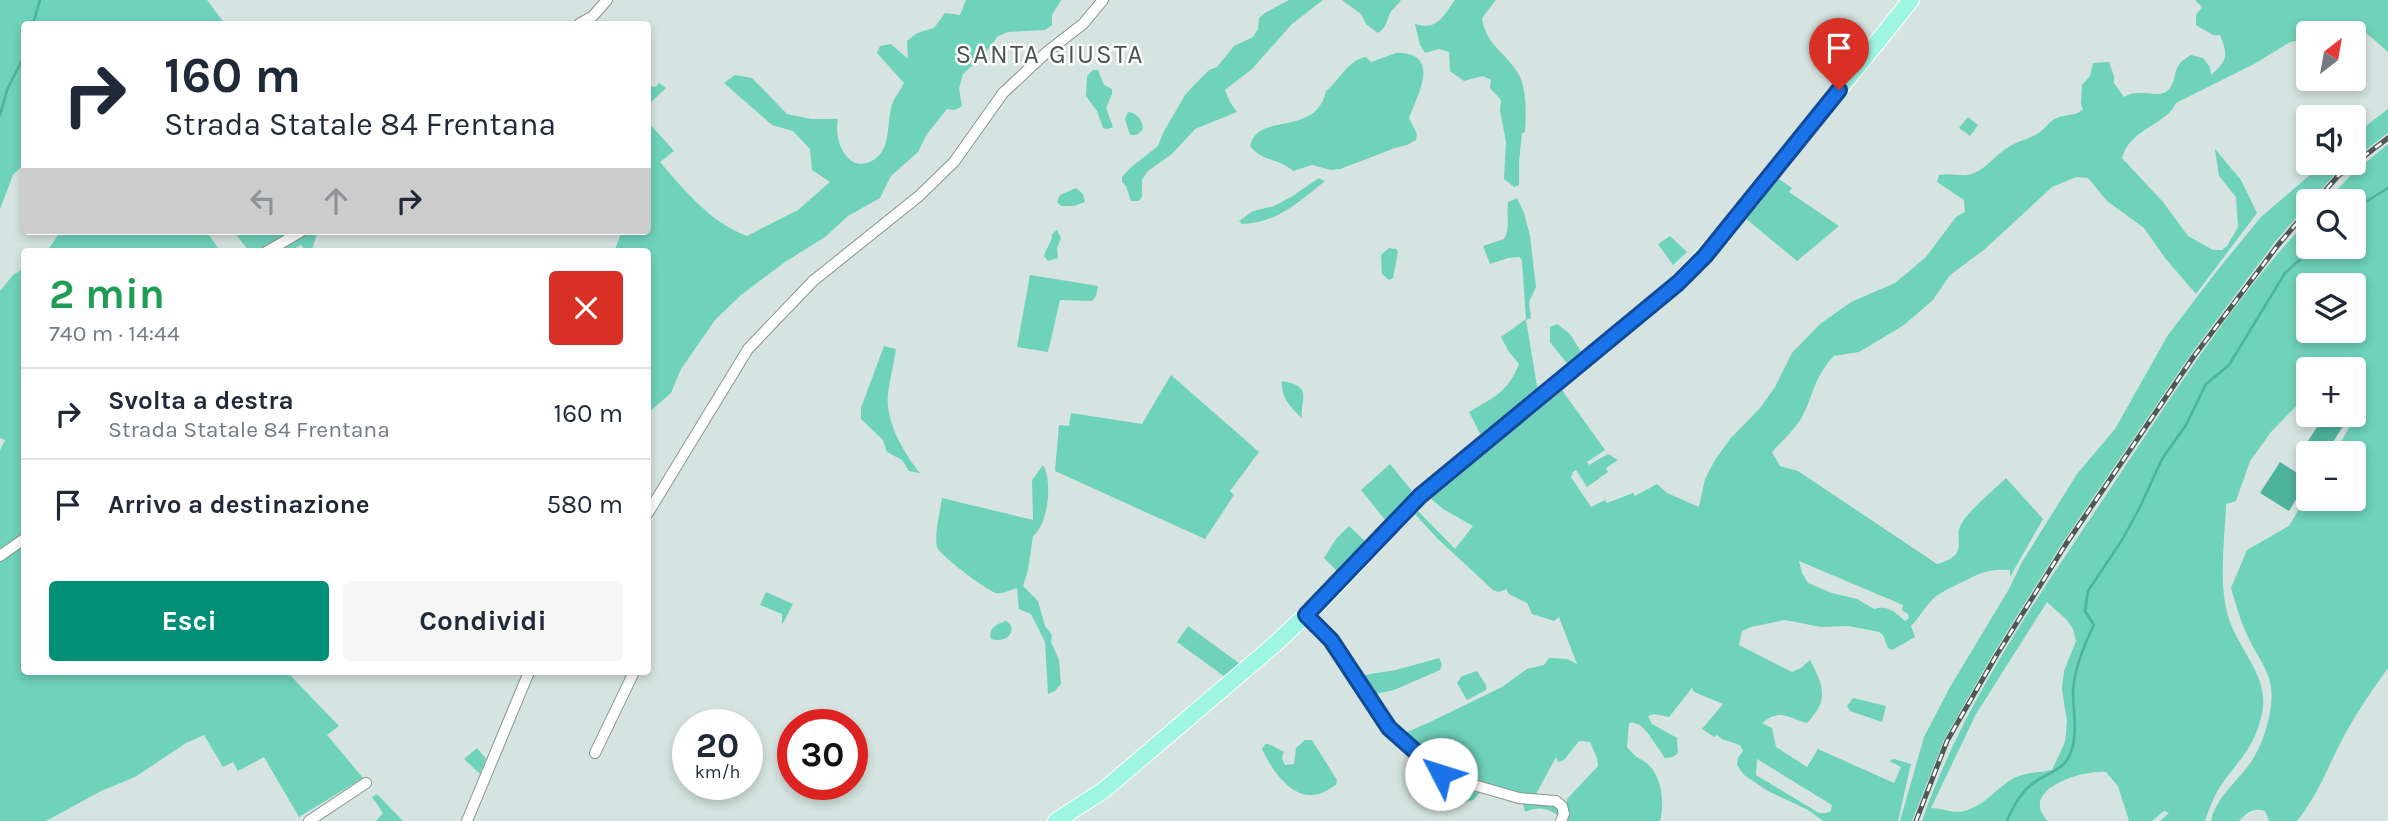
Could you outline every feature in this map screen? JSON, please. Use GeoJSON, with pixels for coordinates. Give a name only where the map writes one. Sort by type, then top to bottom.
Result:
{"type":"FeatureCollection","features":[{"type":"Feature","properties":{"kind":"main road"},"geometry":{"type":"LineString","coordinates":[[1056,821],[1104,790],[1168,736],[1306,615],[1420,496],[1678,283],[1705,256],[1911,0]]}},
{"type":"Feature","properties":{"kind":"street"},"geometry":{"type":"LineString","coordinates":[[584,21],[593,16],[607,0]]}},
{"type":"Feature","properties":{"kind":"street"},"geometry":{"type":"LineString","coordinates":[[651,508],[748,349],[813,281],[919,196],[954,162],[1003,93],[1048,51],[1083,24],[1103,0]]}},
{"type":"Feature","properties":{"kind":"street"},"geometry":{"type":"LineString","coordinates":[[273,248],[295,235]]}},
{"type":"Feature","properties":{"kind":"street"},"geometry":{"type":"LineString","coordinates":[[0,556],[21,541]]}},
{"type":"Feature","properties":{"kind":"street"},"geometry":{"type":"LineString","coordinates":[[1306,615],[1331,640],[1389,728],[1426,764],[1452,779],[1519,798],[1556,801],[1562,806],[1564,814],[1561,821]]}},
{"type":"Feature","properties":{"kind":"street"},"geometry":{"type":"LineString","coordinates":[[467,821],[528,675]]}},
{"type":"Feature","properties":{"kind":"street"},"geometry":{"type":"LineString","coordinates":[[595,753],[633,675]]}},
{"type":"Feature","properties":{"kind":"street"},"geometry":{"type":"LineString","coordinates":[[309,821],[366,783]]}},
{"type":"Feature","properties":{"kind":"shaded area"},"geometry":{"type":"Polygon","coordinates":[[[0,0],[207,0],[223,21],[21,21],[21,167],[13,175],[0,209],[0,0]]]}},
{"type":"Feature","properties":{"kind":"shaded area"},"geometry":{"type":"Polygon","coordinates":[[[966,0],[1061,0],[1052,15],[1052,25],[1045,30],[1008,32],[998,36],[982,57],[963,74],[959,89],[962,106],[955,110],[947,109],[927,134],[918,152],[891,176],[880,198],[848,216],[825,237],[785,262],[741,295],[715,320],[681,369],[671,393],[651,410],[651,248],[616,248],[620,235],[651,235],[651,125],[674,151],[660,162],[669,173],[710,215],[747,236],[798,210],[830,182],[812,170],[810,149],[793,131],[772,125],[724,83],[735,75],[752,78],[787,114],[811,119],[838,119],[838,137],[844,154],[857,163],[865,163],[875,159],[884,148],[893,102],[904,83],[877,53],[880,46],[891,44],[908,59],[907,41],[917,33],[934,28],[945,13],[960,15],[966,0]]]}},
{"type":"Feature","properties":{"kind":"shaded area"},"geometry":{"type":"Polygon","coordinates":[[[1289,0],[1323,0],[1292,24],[1252,69],[1225,90],[1237,112],[1195,129],[1172,154],[1148,171],[1142,180],[1142,196],[1139,201],[1131,201],[1122,177],[1158,146],[1185,95],[1209,70],[1217,67],[1234,46],[1253,37],[1258,29],[1259,18],[1289,0]]]}},
{"type":"Feature","properties":{"kind":"shaded area"},"geometry":{"type":"Polygon","coordinates":[[[1342,0],[1401,0],[1378,33],[1366,24],[1361,14],[1342,0]]]}},
{"type":"Feature","properties":{"kind":"shaded area"},"geometry":{"type":"Polygon","coordinates":[[[1455,0],[1496,0],[1482,18],[1484,28],[1520,77],[1525,97],[1525,132],[1522,133],[1519,185],[1514,187],[1504,179],[1506,142],[1500,110],[1501,100],[1490,88],[1491,80],[1483,76],[1464,81],[1450,71],[1449,52],[1439,49],[1425,53],[1420,45],[1415,24],[1435,24],[1455,0]]]}},
{"type":"Feature","properties":{"kind":"shaded area"},"geometry":{"type":"Polygon","coordinates":[[[2195,0],[2388,0],[2388,52],[2366,33],[2366,21],[2296,21],[2296,41],[2176,103],[2172,110],[2140,133],[2126,148],[2122,158],[2163,202],[2188,236],[2213,250],[2222,250],[2227,246],[2238,227],[2236,197],[2219,176],[2215,149],[2241,180],[2257,213],[2196,294],[2144,228],[2107,201],[2088,178],[2076,177],[2052,187],[1985,249],[1950,275],[1933,300],[1904,325],[1859,352],[1834,356],[1818,379],[1801,419],[1772,452],[1780,466],[1798,471],[1937,564],[1956,554],[1963,521],[2006,478],[2043,519],[2010,577],[2010,570],[1988,571],[1941,593],[1929,603],[1911,626],[1915,637],[1892,650],[1879,632],[1849,626],[1821,627],[1785,620],[1742,631],[1739,645],[1792,672],[1810,660],[1821,685],[1819,707],[1807,723],[1779,715],[1762,723],[1772,728],[1776,747],[1807,767],[1818,749],[1894,783],[1901,767],[1889,761],[1894,759],[1911,764],[1898,821],[1823,821],[1808,810],[1768,791],[1744,775],[1737,765],[1743,751],[1740,745],[1717,735],[1714,737],[1702,729],[1723,704],[1694,692],[1692,688],[1669,717],[1654,714],[1648,716],[1652,724],[1677,738],[1678,753],[1673,757],[1665,758],[1640,725],[1632,722],[1629,724],[1627,747],[1651,767],[1659,781],[1662,797],[1660,821],[1564,821],[1567,799],[1598,766],[1590,742],[1579,741],[1564,760],[1558,762],[1556,757],[1535,796],[1484,787],[1445,773],[1431,764],[1396,731],[1407,732],[1428,723],[1502,687],[1527,669],[1544,665],[1549,658],[1567,659],[1577,664],[1559,617],[1554,621],[1532,614],[1527,603],[1509,594],[1506,589],[1499,592],[1493,590],[1412,511],[1415,508],[1455,549],[1473,526],[1443,509],[1428,496],[1559,386],[1605,450],[1587,462],[1589,465],[1608,454],[1618,460],[1606,468],[1608,472],[1587,487],[1576,470],[1573,472],[1571,477],[1591,507],[1605,500],[1607,503],[1633,493],[1635,496],[1657,484],[1667,493],[1699,507],[1705,479],[1715,460],[1730,439],[1760,408],[1775,387],[1792,353],[1820,324],[1851,302],[1895,283],[1926,257],[1956,217],[1965,212],[1964,200],[1937,182],[1939,175],[1973,174],[2010,146],[2039,133],[2053,120],[2080,112],[2083,109],[2082,85],[2090,76],[2093,63],[2109,62],[2114,83],[2124,97],[2136,93],[2159,94],[2167,91],[2172,86],[2178,66],[2191,55],[2203,58],[2210,67],[2211,75],[2225,57],[2224,48],[2220,35],[2213,35],[2196,25],[2196,15],[2202,7],[2195,0]],[[1799,561],[1808,583],[1857,599],[1874,609],[1887,609],[1905,621],[1909,618],[1902,610],[1903,605],[1799,561]],[[1757,759],[1756,775],[1819,813],[1831,811],[1832,805],[1757,759]]]}},
{"type":"Feature","properties":{"kind":"shaded area"},"geometry":{"type":"Polygon","coordinates":[[[1396,53],[1410,55],[1419,60],[1423,67],[1421,88],[1409,118],[1417,134],[1416,140],[1331,170],[1312,165],[1293,171],[1260,155],[1250,146],[1255,136],[1264,129],[1300,120],[1311,114],[1320,105],[1326,91],[1354,62],[1366,57],[1371,62],[1396,53]]]}},
{"type":"Feature","properties":{"kind":"shaded area"},"geometry":{"type":"Polygon","coordinates":[[[1093,70],[1098,70],[1104,85],[1112,89],[1106,108],[1113,127],[1107,129],[1103,128],[1097,111],[1086,96],[1087,76],[1093,70]]]}},
{"type":"Feature","properties":{"kind":"shaded area"},"geometry":{"type":"Polygon","coordinates":[[[659,83],[666,88],[651,102],[651,86],[659,83]]]}},
{"type":"Feature","properties":{"kind":"shaded area"},"geometry":{"type":"Polygon","coordinates":[[[2388,109],[2388,133],[2366,150],[2366,126],[2388,109]]]}},
{"type":"Feature","properties":{"kind":"shaded area"},"geometry":{"type":"Polygon","coordinates":[[[1128,112],[1136,115],[1142,123],[1143,129],[1137,135],[1130,135],[1125,119],[1128,112]]]}},
{"type":"Feature","properties":{"kind":"shaded area"},"geometry":{"type":"Polygon","coordinates":[[[1968,117],[1978,125],[1970,136],[1959,128],[1968,117]]]}},
{"type":"Feature","properties":{"kind":"shaded area"},"geometry":{"type":"Polygon","coordinates":[[[2388,144],[2388,668],[2349,727],[2305,811],[2297,821],[2269,821],[2265,811],[2254,810],[2239,821],[2211,821],[2218,804],[2257,752],[2267,725],[2272,696],[2268,674],[2246,633],[2231,588],[2247,550],[2289,526],[2298,511],[2366,511],[2366,441],[2341,441],[2350,427],[2366,427],[2366,357],[2296,357],[2296,406],[2271,432],[2250,461],[2236,501],[2226,504],[2223,574],[2225,602],[2233,628],[2257,675],[2263,700],[2262,714],[2252,741],[2219,788],[2205,821],[2160,821],[2169,813],[2164,811],[2152,821],[2129,821],[2118,786],[2106,772],[2095,772],[2069,778],[2046,791],[2041,800],[2041,810],[2048,821],[1922,821],[1960,731],[2008,645],[2161,413],[2255,281],[2296,233],[2296,259],[2366,259],[2366,189],[2338,189],[2351,175],[2366,175],[2366,162],[2388,144]],[[2047,602],[1976,714],[1931,808],[1956,812],[1971,809],[2014,778],[2052,770],[2065,742],[2067,722],[2062,689],[2064,671],[2076,641],[2067,620],[2047,602]]]}},
{"type":"Feature","properties":{"kind":"shaded area"},"geometry":{"type":"Polygon","coordinates":[[[2310,175],[2334,175],[2322,189],[2296,189],[2296,218],[2191,354],[2063,542],[1993,654],[1944,740],[1912,821],[1900,821],[1924,737],[2022,562],[2077,474],[2115,429],[2168,335],[2261,217],[2310,175]]]}},
{"type":"Feature","properties":{"kind":"shaded area"},"geometry":{"type":"Polygon","coordinates":[[[1776,177],[1792,188],[1789,192],[1839,226],[1797,261],[1744,217],[1776,177]]]}},
{"type":"Feature","properties":{"kind":"shaded area"},"geometry":{"type":"Polygon","coordinates":[[[1319,178],[1325,181],[1297,204],[1277,215],[1255,223],[1242,224],[1239,221],[1253,211],[1274,206],[1291,197],[1319,178]]]}},
{"type":"Feature","properties":{"kind":"shaded area"},"geometry":{"type":"Polygon","coordinates":[[[1076,188],[1083,194],[1085,202],[1074,206],[1061,206],[1057,202],[1060,195],[1076,188]]]}},
{"type":"Feature","properties":{"kind":"shaded area"},"geometry":{"type":"Polygon","coordinates":[[[1517,198],[1530,236],[1536,287],[1529,302],[1531,318],[1526,320],[1538,392],[1482,437],[1469,412],[1499,393],[1515,374],[1519,364],[1501,337],[1526,319],[1520,257],[1490,264],[1483,246],[1504,239],[1508,226],[1508,202],[1517,198]]]}},
{"type":"Feature","properties":{"kind":"shaded area"},"geometry":{"type":"Polygon","coordinates":[[[1057,230],[1061,238],[1057,248],[1058,258],[1048,261],[1044,256],[1052,234],[1057,230]]]}},
{"type":"Feature","properties":{"kind":"shaded area"},"geometry":{"type":"Polygon","coordinates":[[[58,235],[209,235],[218,248],[48,248],[58,235]]]}},
{"type":"Feature","properties":{"kind":"shaded area"},"geometry":{"type":"Polygon","coordinates":[[[236,235],[291,235],[268,248],[247,248],[236,235]]]}},
{"type":"Feature","properties":{"kind":"shaded area"},"geometry":{"type":"Polygon","coordinates":[[[303,235],[317,235],[312,248],[304,248],[301,245],[295,248],[280,248],[303,235]]]}},
{"type":"Feature","properties":{"kind":"shaded area"},"geometry":{"type":"Polygon","coordinates":[[[1670,236],[1687,252],[1673,265],[1658,244],[1670,236]]]}},
{"type":"Feature","properties":{"kind":"shaded area"},"geometry":{"type":"Polygon","coordinates":[[[1389,248],[1398,252],[1393,278],[1389,280],[1382,274],[1381,255],[1389,248]]]}},
{"type":"Feature","properties":{"kind":"shaded area"},"geometry":{"type":"Polygon","coordinates":[[[21,270],[21,537],[0,552],[0,450],[5,440],[0,438],[0,291],[21,270]]]}},
{"type":"Feature","properties":{"kind":"shaded area"},"geometry":{"type":"Polygon","coordinates":[[[1030,275],[1098,286],[1092,301],[1060,300],[1048,352],[1017,347],[1030,275]]]}},
{"type":"Feature","properties":{"kind":"shaded area"},"geometry":{"type":"Polygon","coordinates":[[[1557,324],[1570,334],[1583,355],[1569,366],[1550,342],[1550,327],[1557,324]]]}},
{"type":"Feature","properties":{"kind":"shaded area"},"geometry":{"type":"Polygon","coordinates":[[[884,346],[896,349],[888,393],[892,425],[907,456],[920,473],[909,471],[902,460],[887,452],[883,440],[861,419],[861,408],[884,346]]]}},
{"type":"Feature","properties":{"kind":"shaded area"},"geometry":{"type":"Polygon","coordinates":[[[1171,375],[1259,452],[1230,491],[1234,495],[1205,539],[1055,471],[1059,425],[1069,426],[1071,413],[1142,424],[1171,375]]]}},
{"type":"Feature","properties":{"kind":"shaded area"},"geometry":{"type":"Polygon","coordinates":[[[1282,381],[1292,383],[1302,390],[1302,418],[1285,397],[1282,381]]]}},
{"type":"Feature","properties":{"kind":"shaded area"},"geometry":{"type":"Polygon","coordinates":[[[2317,427],[2343,427],[2334,441],[2308,441],[2317,427]]]}},
{"type":"Feature","properties":{"kind":"shaded area"},"geometry":{"type":"Polygon","coordinates":[[[2280,462],[2296,472],[2296,500],[2289,511],[2260,493],[2280,462]]]}},
{"type":"Feature","properties":{"kind":"shaded area"},"geometry":{"type":"Polygon","coordinates":[[[1390,464],[1412,491],[1386,521],[1361,490],[1390,464]]]}},
{"type":"Feature","properties":{"kind":"shaded area"},"geometry":{"type":"Polygon","coordinates":[[[1043,465],[1048,481],[1047,502],[1042,523],[1033,536],[1023,586],[1038,601],[1059,660],[1061,684],[1048,694],[1045,642],[1031,614],[1019,609],[1017,588],[1001,593],[991,591],[946,557],[937,547],[936,541],[942,498],[1033,520],[1032,480],[1043,465]]]}},
{"type":"Feature","properties":{"kind":"shaded area"},"geometry":{"type":"Polygon","coordinates":[[[1349,526],[1366,542],[1338,572],[1324,558],[1336,539],[1349,526]]]}},
{"type":"Feature","properties":{"kind":"shaded area"},"geometry":{"type":"Polygon","coordinates":[[[21,544],[21,675],[290,675],[339,726],[327,735],[363,778],[299,817],[264,757],[238,771],[233,762],[223,767],[204,735],[186,743],[135,777],[101,791],[46,821],[0,821],[0,559],[21,544]]]}},
{"type":"Feature","properties":{"kind":"shaded area"},"geometry":{"type":"Polygon","coordinates":[[[766,592],[793,604],[782,625],[782,614],[760,605],[766,592]]]}},
{"type":"Feature","properties":{"kind":"shaded area"},"geometry":{"type":"Polygon","coordinates":[[[1006,621],[1011,625],[1009,636],[999,640],[991,639],[992,629],[1006,621]]]}},
{"type":"Feature","properties":{"kind":"shaded area"},"geometry":{"type":"Polygon","coordinates":[[[1188,626],[1240,664],[1225,677],[1177,642],[1188,626]]]}},
{"type":"Feature","properties":{"kind":"shaded area"},"geometry":{"type":"Polygon","coordinates":[[[1439,658],[1442,664],[1440,670],[1394,690],[1371,695],[1358,676],[1396,670],[1439,658]]]}},
{"type":"Feature","properties":{"kind":"shaded area"},"geometry":{"type":"Polygon","coordinates":[[[1477,671],[1486,685],[1486,690],[1467,700],[1457,683],[1462,676],[1477,671]]]}},
{"type":"Feature","properties":{"kind":"shaded area"},"geometry":{"type":"Polygon","coordinates":[[[1853,698],[1886,706],[1882,722],[1850,711],[1847,706],[1853,698]]]}},
{"type":"Feature","properties":{"kind":"shaded area"},"geometry":{"type":"Polygon","coordinates":[[[1305,740],[1312,740],[1337,780],[1336,785],[1316,795],[1301,794],[1287,785],[1269,763],[1262,748],[1268,744],[1284,751],[1282,758],[1285,765],[1294,764],[1296,748],[1305,740]]]}},
{"type":"Feature","properties":{"kind":"shaded area"},"geometry":{"type":"Polygon","coordinates":[[[477,748],[486,759],[480,774],[464,759],[477,748]]]}},
{"type":"Feature","properties":{"kind":"shaded area"},"geometry":{"type":"Polygon","coordinates":[[[1467,784],[1484,788],[1473,800],[1463,803],[1460,795],[1467,784]]]}},
{"type":"Feature","properties":{"kind":"shaded area"},"geometry":{"type":"Polygon","coordinates":[[[377,794],[403,821],[376,821],[383,813],[372,797],[377,794]]]}},
{"type":"Feature","properties":{"kind":"shaded area"},"geometry":{"type":"Polygon","coordinates":[[[1522,800],[1549,801],[1560,809],[1559,816],[1543,809],[1525,812],[1522,800]]]}},
{"type":"Feature","properties":{"kind":"waterway"},"geometry":{"type":"LineString","coordinates":[[34,21],[40,0]]}},
{"type":"Feature","properties":{"kind":"waterway"},"geometry":{"type":"LineString","coordinates":[[0,115],[7,90],[21,62]]}},
{"type":"Feature","properties":{"kind":"waterway"},"geometry":{"type":"LineString","coordinates":[[2366,202],[2388,188]]}},
{"type":"Feature","properties":{"kind":"waterway"},"geometry":{"type":"LineString","coordinates":[[2007,821],[2027,789],[2059,768],[2071,752],[2075,730],[2075,675],[2094,625],[2085,611],[2088,591],[2122,540],[2162,459],[2186,425],[2206,384],[2229,365],[2285,273],[2301,259]]}},
{"type":"Feature","properties":{"kind":"railway"},"geometry":{"type":"LineString","coordinates":[[2327,189],[2338,176],[2388,138]]}},
{"type":"Feature","properties":{"kind":"railway"},"geometry":{"type":"LineString","coordinates":[[1916,821],[1947,741],[2066,544],[2194,356],[2296,224]]}},
{"type":"Feature","properties":{"kind":"district","name":"SANTA GIUSTA"},"geometry":{"type":"Point","coordinates":[1050,54]}},
{"type":"Feature","properties":{"kind":"route"},"geometry":{"type":"LineString","coordinates":[[1441,774],[1426,764],[1389,728],[1331,640],[1306,615],[1420,496],[1678,283],[1705,256],[1839,90]]}}]}
